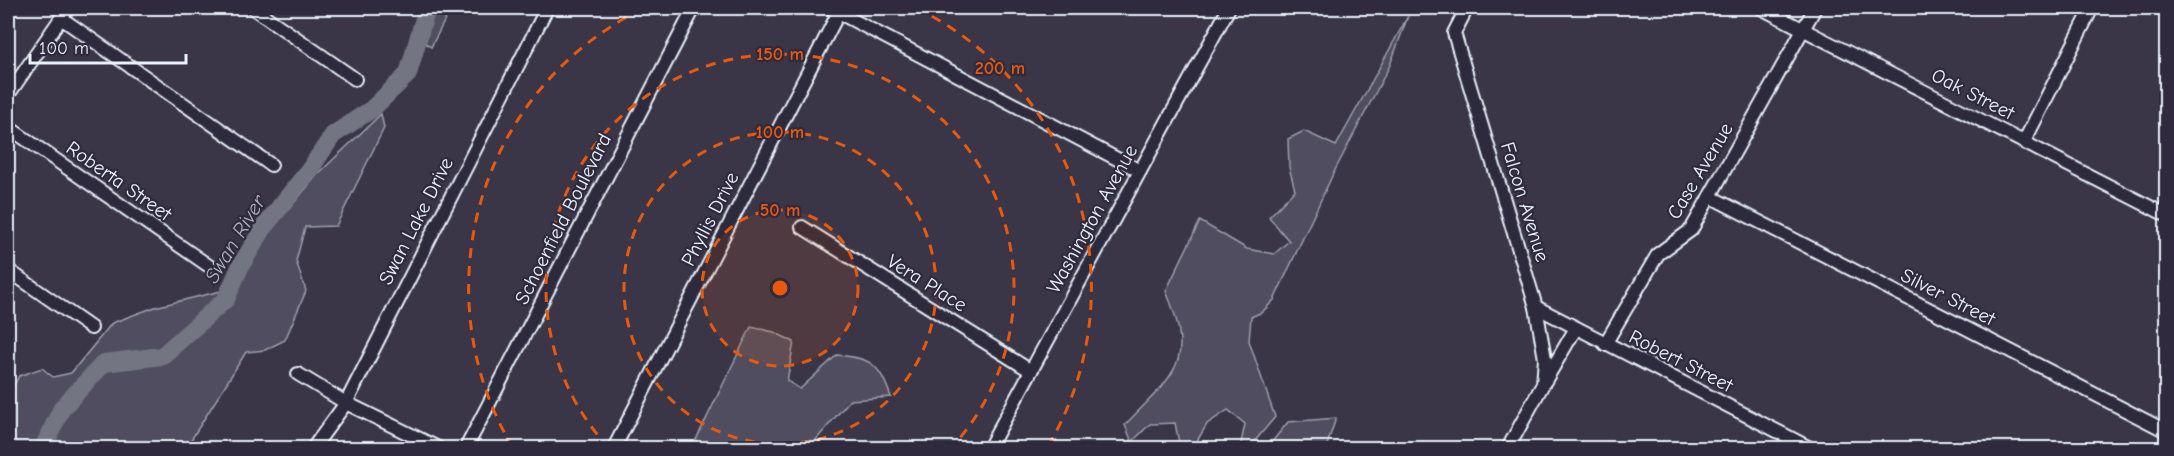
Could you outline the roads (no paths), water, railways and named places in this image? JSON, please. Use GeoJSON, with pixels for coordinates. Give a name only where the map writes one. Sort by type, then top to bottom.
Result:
{"type":"FeatureCollection","features":[{"type":"Feature","properties":{"kind":"street"},"geometry":{"type":"LineString","coordinates":[[253,8],[355,79]]}},
{"type":"Feature","properties":{"kind":"street","name":"Swan Lake Drive"},"geometry":{"type":"LineString","coordinates":[[313,448],[346,403],[547,8]]}},
{"type":"Feature","properties":{"kind":"street","name":"Schoenfield Boulevard"},"geometry":{"type":"LineString","coordinates":[[466,448],[694,8]]}},
{"type":"Feature","properties":{"kind":"street","name":"Washington Avenue"},"geometry":{"type":"LineString","coordinates":[[989,448],[1229,8]]}},
{"type":"Feature","properties":{"kind":"street","name":"Falcon Avenue"},"geometry":{"type":"LineString","coordinates":[[1467,8],[1454,33],[1536,307],[1545,359],[1543,384]]}},
{"type":"Feature","properties":{"kind":"street","name":"Oak Street"},"geometry":{"type":"LineString","coordinates":[[1761,8],[2166,215]]}},
{"type":"Feature","properties":{"kind":"street","name":"Case Avenue"},"geometry":{"type":"LineString","coordinates":[[1605,344],[1658,254],[1691,230],[1815,8]]}},
{"type":"Feature","properties":{"kind":"street"},"geometry":{"type":"LineString","coordinates":[[2024,142],[2092,8]]}},
{"type":"Feature","properties":{"kind":"street"},"geometry":{"type":"LineString","coordinates":[[837,9],[1140,171]]}},
{"type":"Feature","properties":{"kind":"street","name":"Phyllis Drive"},"geometry":{"type":"LineString","coordinates":[[614,448],[837,9]]}},
{"type":"Feature","properties":{"kind":"street"},"geometry":{"type":"LineString","coordinates":[[8,95],[65,13],[271,165]]}},
{"type":"Feature","properties":{"kind":"street","name":"Roberta Street"},"geometry":{"type":"LineString","coordinates":[[8,127],[209,266]]}},
{"type":"Feature","properties":{"kind":"street","name":"Silver Street"},"geometry":{"type":"LineString","coordinates":[[1711,197],[2166,431]]}},
{"type":"Feature","properties":{"kind":"street","name":"Vera Place"},"geometry":{"type":"LineString","coordinates":[[802,227],[1031,372]]}},
{"type":"Feature","properties":{"kind":"street"},"geometry":{"type":"LineString","coordinates":[[8,270],[91,328]]}},
{"type":"Feature","properties":{"kind":"street","name":"Robert Street"},"geometry":{"type":"LineString","coordinates":[[1536,307],[1810,448]]}},
{"type":"Feature","properties":{"kind":"street","name":"Falcon Avenue"},"geometry":{"type":"LineString","coordinates":[[1508,448],[1576,328]]}},
{"type":"Feature","properties":{"kind":"street"},"geometry":{"type":"LineString","coordinates":[[298,374],[346,403],[438,448]]}},
{"type":"Feature","properties":{"kind":"waterway","name":"Swan River"},"geometry":{"type":"LineString","coordinates":[[43,448],[62,408],[104,363],[162,356],[226,299],[241,265],[266,224],[310,169],[333,135],[372,109],[408,74],[427,8]]}}]}
